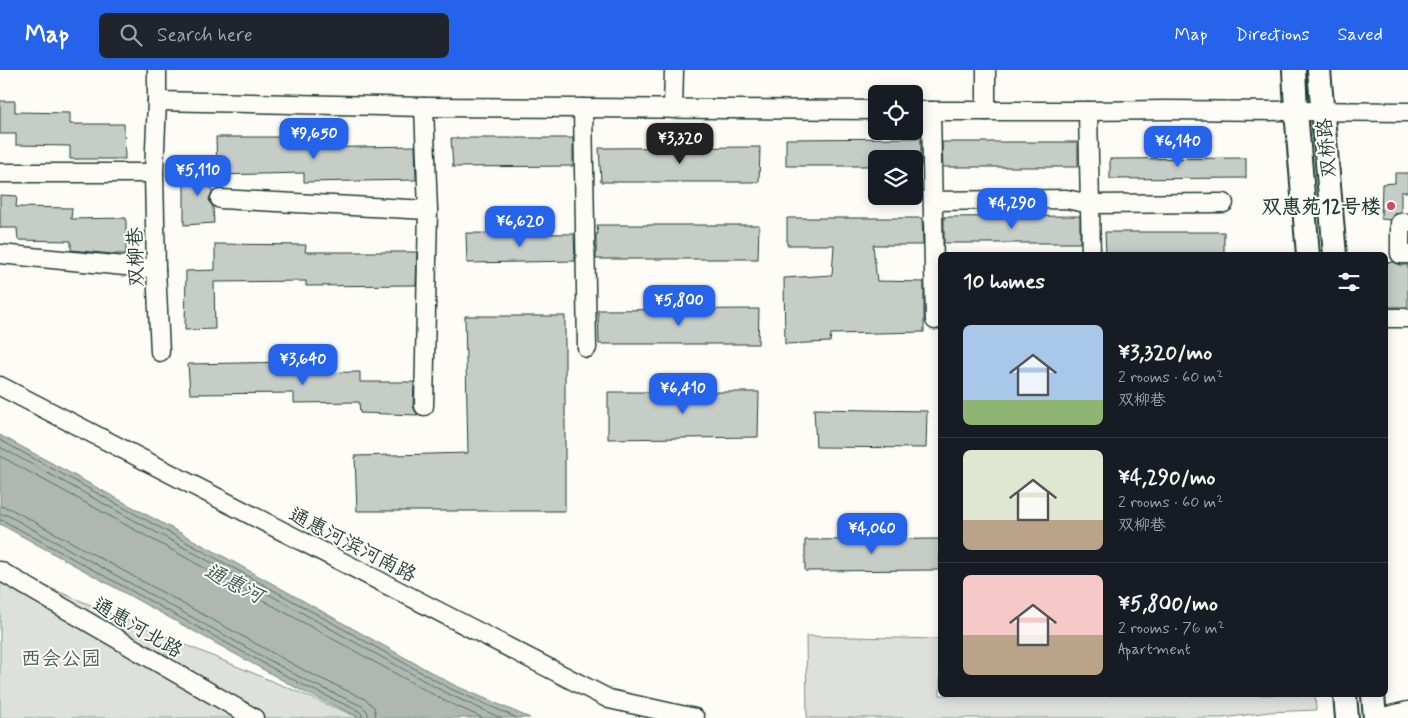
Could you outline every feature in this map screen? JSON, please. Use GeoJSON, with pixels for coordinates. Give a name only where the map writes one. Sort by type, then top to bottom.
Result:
{"type":"FeatureCollection","features":[{"type":"Feature","properties":{"kind":"main road","name":"双桥路"},"geometry":{"type":"LineString","coordinates":[[1294,70],[1308,252]]}},
{"type":"Feature","properties":{"kind":"main road","name":"双桥路"},"geometry":{"type":"LineString","coordinates":[[1319,70],[1335,252]]}},
{"type":"Feature","properties":{"kind":"main road"},"geometry":{"type":"LineString","coordinates":[[1345,697],[1347,718]]}},
{"type":"Feature","properties":{"kind":"main road"},"geometry":{"type":"LineString","coordinates":[[1373,697],[1375,718]]}},
{"type":"Feature","properties":{"kind":"street","name":"双柳巷"},"geometry":{"type":"LineString","coordinates":[[157,70],[154,173],[160,352]]}},
{"type":"Feature","properties":{"kind":"street"},"geometry":{"type":"LineString","coordinates":[[673,109],[674,70]]}},
{"type":"Feature","properties":{"kind":"street"},"geometry":{"type":"LineString","coordinates":[[986,70],[986,111]]}},
{"type":"Feature","properties":{"kind":"street"},"geometry":{"type":"LineString","coordinates":[[157,101],[424,107],[868,110]]}},
{"type":"Feature","properties":{"kind":"street"},"geometry":{"type":"LineString","coordinates":[[424,107],[428,210],[424,406]]}},
{"type":"Feature","properties":{"kind":"street"},"geometry":{"type":"LineString","coordinates":[[583,108],[586,348]]}},
{"type":"Feature","properties":{"kind":"street"},"geometry":{"type":"LineString","coordinates":[[923,111],[1408,112]]}},
{"type":"Feature","properties":{"kind":"street"},"geometry":{"type":"LineString","coordinates":[[1088,111],[1091,252]]}},
{"type":"Feature","properties":{"kind":"street"},"geometry":{"type":"LineString","coordinates":[[923,119],[933,201],[935,320]]}},
{"type":"Feature","properties":{"kind":"street"},"geometry":{"type":"LineString","coordinates":[[0,173],[154,173]]}},
{"type":"Feature","properties":{"kind":"street"},"geometry":{"type":"LineString","coordinates":[[220,199],[428,210]]}},
{"type":"Feature","properties":{"kind":"street"},"geometry":{"type":"LineString","coordinates":[[933,201],[1066,199],[1090,204],[1224,203]]}},
{"type":"Feature","properties":{"kind":"street"},"geometry":{"type":"LineString","coordinates":[[1408,223],[1400,223],[1400,254],[1408,254]]}},
{"type":"Feature","properties":{"kind":"street"},"geometry":{"type":"LineString","coordinates":[[0,254],[156,269]]}},
{"type":"Feature","properties":{"kind":"street"},"geometry":{"type":"LineString","coordinates":[[1388,318],[1408,318]]}},
{"type":"Feature","properties":{"kind":"street","name":"通惠河滨河南路"},"geometry":{"type":"LineString","coordinates":[[0,386],[609,699],[695,718]]}},
{"type":"Feature","properties":{"kind":"street","name":"通惠河北路"},"geometry":{"type":"LineString","coordinates":[[0,571],[254,718]]}},
{"type":"Feature","properties":{"kind":"street"},"geometry":{"type":"LineString","coordinates":[[1379,718],[1408,711]]}},
{"type":"Feature","properties":{"kind":"green space","name":"西会公园"},"geometry":{"type":"Polygon","coordinates":[[[0,567],[360,718],[0,718],[0,567]]]}},
{"type":"Feature","properties":{"kind":"green space"},"geometry":{"type":"Polygon","coordinates":[[[806,636],[938,639],[938,697],[1315,697],[1316,710],[1269,712],[1223,718],[807,718],[806,636]]]}},
{"type":"Feature","properties":{"kind":"water","name":"通惠河"},"geometry":{"type":"Polygon","coordinates":[[[0,435],[454,685],[530,718],[362,718],[302,691],[0,524],[0,435]]]}},
{"type":"Feature","properties":{"kind":"building"},"geometry":{"type":"Polygon","coordinates":[[[0,101],[15,101],[15,112],[70,113],[70,124],[124,124],[125,159],[70,159],[70,146],[16,145],[16,134],[0,134],[0,101]]]}},
{"type":"Feature","properties":{"kind":"building"},"geometry":{"type":"Polygon","coordinates":[[[216,137],[305,137],[305,148],[415,146],[416,180],[304,182],[304,173],[217,175],[216,137]]]}},
{"type":"Feature","properties":{"kind":"building"},"geometry":{"type":"Polygon","coordinates":[[[451,138],[573,138],[573,166],[453,167],[451,138]]]}},
{"type":"Feature","properties":{"kind":"building"},"geometry":{"type":"Polygon","coordinates":[[[786,139],[921,140],[921,150],[868,150],[868,166],[786,166],[786,139]]]}},
{"type":"Feature","properties":{"kind":"building"},"geometry":{"type":"Polygon","coordinates":[[[942,142],[1078,142],[1078,167],[943,167],[942,142]]]}},
{"type":"Feature","properties":{"kind":"building"},"geometry":{"type":"Polygon","coordinates":[[[760,147],[759,182],[601,182],[599,148],[760,147]]]}},
{"type":"Feature","properties":{"kind":"building"},"geometry":{"type":"Polygon","coordinates":[[[1246,158],[1246,178],[1110,179],[1110,159],[1246,158]]]}},
{"type":"Feature","properties":{"kind":"building"},"geometry":{"type":"Polygon","coordinates":[[[184,170],[211,170],[212,192],[209,199],[213,207],[214,223],[184,225],[184,170]]]}},
{"type":"Feature","properties":{"kind":"building","name":"双惠苑12号楼"},"geometry":{"type":"Polygon","coordinates":[[[1395,173],[1408,173],[1408,192],[1401,192],[1401,212],[1394,214],[1390,220],[1381,219],[1382,184],[1395,183],[1395,173]]]}},
{"type":"Feature","properties":{"kind":"building"},"geometry":{"type":"Polygon","coordinates":[[[0,195],[17,196],[16,207],[72,208],[71,219],[126,218],[126,254],[71,250],[71,241],[18,240],[17,228],[0,228],[0,195]]]}},
{"type":"Feature","properties":{"kind":"building"},"geometry":{"type":"Polygon","coordinates":[[[1080,216],[1080,243],[944,243],[944,217],[1080,216]]]}},
{"type":"Feature","properties":{"kind":"building"},"geometry":{"type":"Polygon","coordinates":[[[787,218],[922,218],[923,245],[873,245],[877,281],[924,282],[924,332],[831,334],[830,342],[785,344],[784,278],[832,275],[834,245],[787,245],[787,218]]]}},
{"type":"Feature","properties":{"kind":"building"},"geometry":{"type":"Polygon","coordinates":[[[597,225],[759,225],[758,259],[596,259],[597,225]]]}},
{"type":"Feature","properties":{"kind":"building"},"geometry":{"type":"Polygon","coordinates":[[[1105,232],[1224,232],[1224,252],[1106,252],[1105,232]]]}},
{"type":"Feature","properties":{"kind":"building"},"geometry":{"type":"Polygon","coordinates":[[[466,233],[574,234],[575,261],[467,263],[466,233]]]}},
{"type":"Feature","properties":{"kind":"building"},"geometry":{"type":"Polygon","coordinates":[[[215,244],[306,245],[305,252],[417,252],[416,285],[306,286],[306,281],[214,282],[215,329],[185,330],[186,271],[215,270],[215,244]]]}},
{"type":"Feature","properties":{"kind":"building"},"geometry":{"type":"Polygon","coordinates":[[[1388,263],[1408,265],[1408,307],[1388,307],[1388,263]]]}},
{"type":"Feature","properties":{"kind":"building"},"geometry":{"type":"Polygon","coordinates":[[[759,309],[758,344],[599,344],[598,310],[759,309]]]}},
{"type":"Feature","properties":{"kind":"building"},"geometry":{"type":"Polygon","coordinates":[[[465,316],[565,316],[565,511],[357,511],[355,456],[468,453],[465,316]]]}},
{"type":"Feature","properties":{"kind":"building"},"geometry":{"type":"Polygon","coordinates":[[[294,362],[294,373],[360,372],[360,382],[414,382],[413,406],[418,415],[360,413],[359,402],[294,403],[294,393],[190,394],[188,364],[294,362]]]}},
{"type":"Feature","properties":{"kind":"building"},"geometry":{"type":"Polygon","coordinates":[[[608,392],[759,392],[758,437],[608,439],[608,392]]]}},
{"type":"Feature","properties":{"kind":"building"},"geometry":{"type":"Polygon","coordinates":[[[814,409],[927,411],[926,448],[816,447],[814,409]]]}},
{"type":"Feature","properties":{"kind":"building"},"geometry":{"type":"Polygon","coordinates":[[[938,539],[938,570],[805,571],[805,540],[938,539]]]}},
{"type":"Feature","properties":{"kind":"place","name":"双惠苑12号楼"},"geometry":{"type":"Point","coordinates":[1391,206]}}]}
